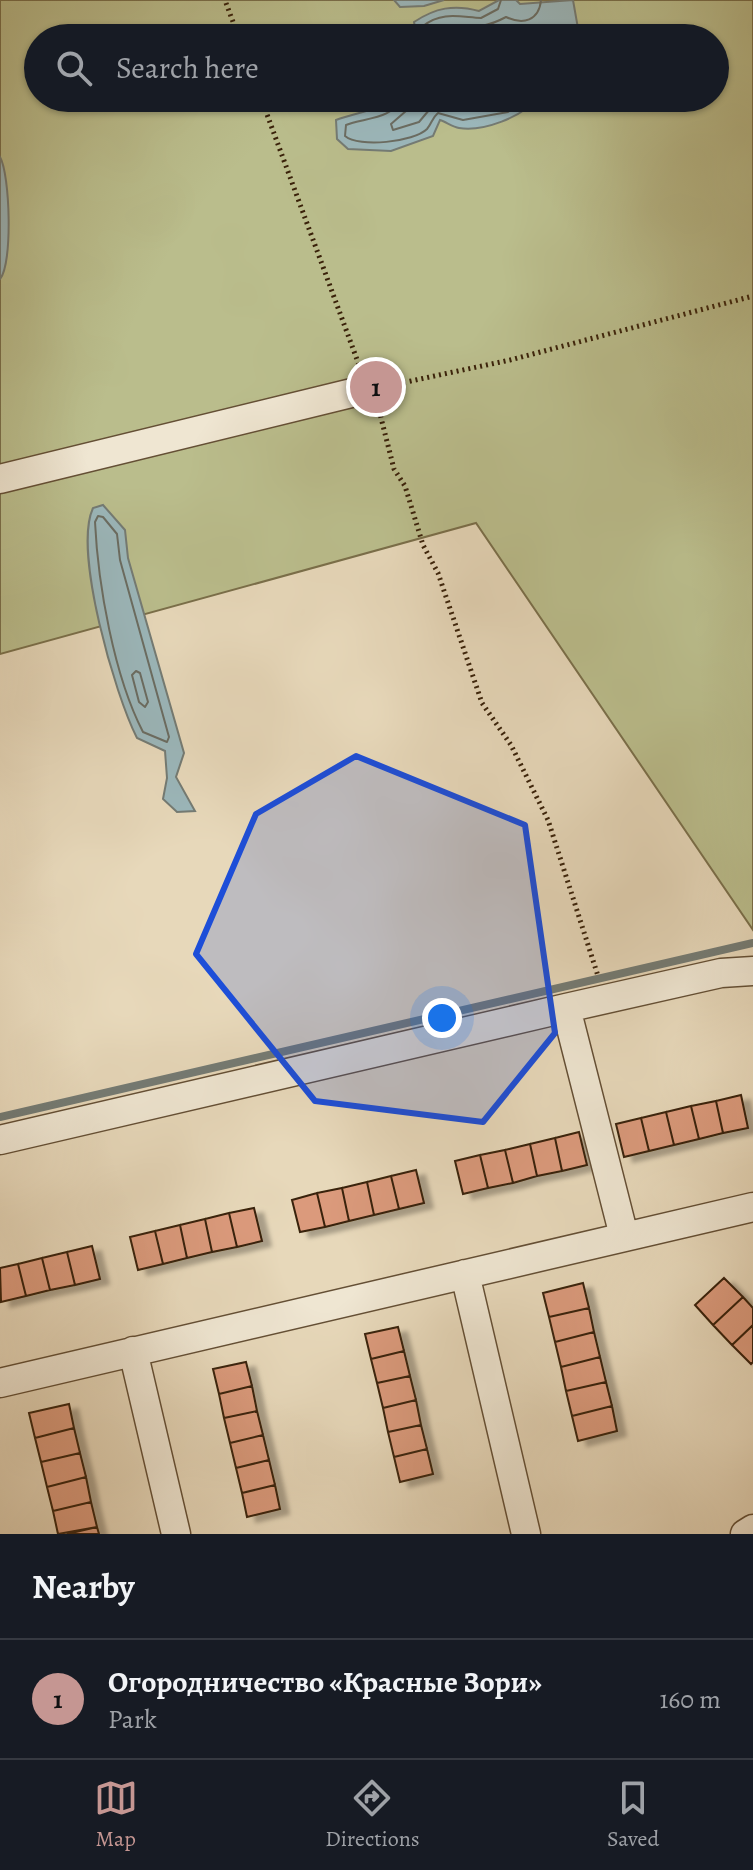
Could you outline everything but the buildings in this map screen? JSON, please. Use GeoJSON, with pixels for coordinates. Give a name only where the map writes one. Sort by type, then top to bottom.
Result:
{"type":"FeatureCollection","features":[{"type":"Feature","properties":{"kind":"street"},"geometry":{"type":"LineString","coordinates":[[0,479],[368,389]]}},
{"type":"Feature","properties":{"kind":"street"},"geometry":{"type":"LineString","coordinates":[[0,1140],[721,973],[753,971]]}},
{"type":"Feature","properties":{"kind":"street"},"geometry":{"type":"LineString","coordinates":[[566,1008],[624,1236]]}},
{"type":"Feature","properties":{"kind":"street"},"geometry":{"type":"LineString","coordinates":[[0,1383],[753,1207]]}},
{"type":"Feature","properties":{"kind":"street"},"geometry":{"type":"LineString","coordinates":[[465,1274],[526,1534]]}},
{"type":"Feature","properties":{"kind":"street"},"geometry":{"type":"LineString","coordinates":[[133,1351],[176,1534]]}},
{"type":"Feature","properties":{"kind":"street"},"geometry":{"type":"LineString","coordinates":[[745,1534],[753,1529]]}},
{"type":"Feature","properties":{"kind":"path"},"geometry":{"type":"LineString","coordinates":[[226,3],[234,24]]}},
{"type":"Feature","properties":{"kind":"path"},"geometry":{"type":"LineString","coordinates":[[266,112],[368,389],[379,410],[394,469],[405,486],[423,545],[438,573],[482,703],[511,745],[548,820],[596,968]]}},
{"type":"Feature","properties":{"kind":"path"},"geometry":{"type":"LineString","coordinates":[[368,389],[496,364],[753,296]]}},
{"type":"Feature","properties":{"kind":"highlighted area"},"geometry":{"type":"Polygon","coordinates":[[[356,756],[525,825],[555,1033],[483,1122],[315,1101],[196,954],[256,814],[356,756]]]}},
{"type":"Feature","properties":{"kind":"green space"},"geometry":{"type":"Polygon","coordinates":[[[0,0],[753,0],[753,930],[476,523],[0,654],[0,0]]]}},
{"type":"Feature","properties":{"kind":"water"},"geometry":{"type":"Polygon","coordinates":[[[394,0],[444,0],[424,6],[400,7],[394,0]]]}},
{"type":"Feature","properties":{"kind":"water"},"geometry":{"type":"Polygon","coordinates":[[[499,0],[516,0],[520,4],[573,0],[577,24],[414,22],[445,9],[479,11],[499,0]]]}},
{"type":"Feature","properties":{"kind":"water"},"geometry":{"type":"Polygon","coordinates":[[[364,112],[520,112],[479,128],[459,128],[440,120],[433,136],[391,151],[348,149],[337,139],[336,120],[364,112]]]}},
{"type":"Feature","properties":{"kind":"water"},"geometry":{"type":"Polygon","coordinates":[[[0,157],[6,181],[9,219],[7,256],[0,279],[0,157]]]}},
{"type":"Feature","properties":{"kind":"water"},"geometry":{"type":"Polygon","coordinates":[[[103,505],[125,530],[128,558],[184,753],[176,777],[195,811],[177,812],[163,799],[167,778],[165,751],[137,738],[108,658],[88,556],[88,528],[93,508],[103,505]]]}},
{"type":"Feature","properties":{"kind":"waterway"},"geometry":{"type":"LineString","coordinates":[[0,1117],[753,943]]}},
{"type":"Feature","properties":{"kind":"place","name":"Огородничество «Красные Зори»"},"geometry":{"type":"Point","coordinates":[376,387]}}]}
